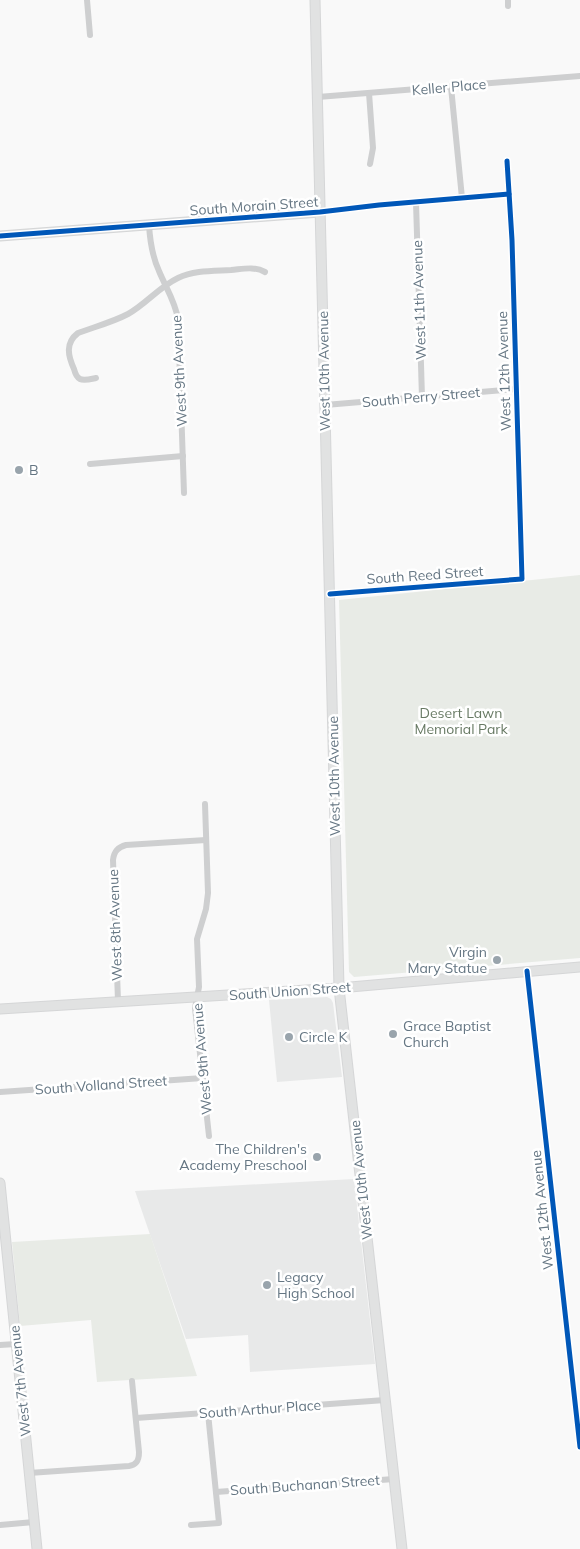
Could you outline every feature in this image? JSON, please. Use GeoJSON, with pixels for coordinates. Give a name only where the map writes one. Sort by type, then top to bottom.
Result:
{"type":"FeatureCollection","features":[{"type":"Feature","properties":{"kind":"main road","name":"West 10th Avenue"},"geometry":{"type":"LineString","coordinates":[[315,0],[339,988],[402,1549]]}},
{"type":"Feature","properties":{"kind":"main road","name":"South Morain Street"},"geometry":{"type":"LineString","coordinates":[[0,236],[320,212]]}},
{"type":"Feature","properties":{"kind":"main road","name":"South Union Street"},"geometry":{"type":"LineString","coordinates":[[0,1009],[339,988],[580,967]]}},
{"type":"Feature","properties":{"kind":"main road","name":"West 7th Avenue"},"geometry":{"type":"LineString","coordinates":[[0,1183],[37,1549]]}},
{"type":"Feature","properties":{"kind":"street"},"geometry":{"type":"LineString","coordinates":[[87,0],[90,35]]}},
{"type":"Feature","properties":{"kind":"street","name":"Keller Place"},"geometry":{"type":"LineString","coordinates":[[318,97],[580,76]]}},
{"type":"Feature","properties":{"kind":"street"},"geometry":{"type":"LineString","coordinates":[[452,86],[462,198]]}},
{"type":"Feature","properties":{"kind":"street"},"geometry":{"type":"LineString","coordinates":[[369,93],[373,148],[370,164]]}},
{"type":"Feature","properties":{"kind":"street","name":"West 12th Avenue"},"geometry":{"type":"LineString","coordinates":[[507,161],[522,579]]}},
{"type":"Feature","properties":{"kind":"street","name":"South Morain Street"},"geometry":{"type":"LineString","coordinates":[[320,212],[509,194]]}},
{"type":"Feature","properties":{"kind":"street","name":"West 11th Avenue"},"geometry":{"type":"LineString","coordinates":[[416,202],[422,397]]}},
{"type":"Feature","properties":{"kind":"street","name":"West 9th Avenue"},"geometry":{"type":"LineString","coordinates":[[148,225],[154,259],[176,308],[178,319],[184,493]]}},
{"type":"Feature","properties":{"kind":"street"},"geometry":{"type":"LineString","coordinates":[[96,378],[82,380],[76,375],[68,354],[69,345],[78,333],[126,315],[141,306],[176,278],[199,272],[250,268],[265,272]]}},
{"type":"Feature","properties":{"kind":"street","name":"South Perry Street"},"geometry":{"type":"LineString","coordinates":[[325,405],[516,389]]}},
{"type":"Feature","properties":{"kind":"street"},"geometry":{"type":"LineString","coordinates":[[90,464],[183,456]]}},
{"type":"Feature","properties":{"kind":"street","name":"South Reed Street"},"geometry":{"type":"LineString","coordinates":[[330,594],[522,579]]}},
{"type":"Feature","properties":{"kind":"street","name":"West 9th Avenue"},"geometry":{"type":"LineString","coordinates":[[205,804],[208,893],[206,908],[197,939],[198,987],[195,1008],[209,1136]]}},
{"type":"Feature","properties":{"kind":"street","name":"West 8th Avenue"},"geometry":{"type":"LineString","coordinates":[[118,1001],[113,855],[117,849],[126,845],[206,840]]}},
{"type":"Feature","properties":{"kind":"street","name":"West 12th Avenue"},"geometry":{"type":"LineString","coordinates":[[527,971],[580,1447]]}},
{"type":"Feature","properties":{"kind":"street","name":"South Volland Street"},"geometry":{"type":"LineString","coordinates":[[0,1092],[203,1078]]}},
{"type":"Feature","properties":{"kind":"street"},"geometry":{"type":"LineString","coordinates":[[0,1345],[16,1344]]}},
{"type":"Feature","properties":{"kind":"street"},"geometry":{"type":"LineString","coordinates":[[29,1473],[128,1466],[137,1462],[139,1452],[132,1381]]}},
{"type":"Feature","properties":{"kind":"street","name":"South Arthur Place"},"geometry":{"type":"LineString","coordinates":[[136,1418],[385,1400]]}},
{"type":"Feature","properties":{"kind":"street"},"geometry":{"type":"LineString","coordinates":[[190,1525],[219,1524],[208,1413]]}},
{"type":"Feature","properties":{"kind":"street","name":"South Buchanan Street"},"geometry":{"type":"LineString","coordinates":[[216,1492],[394,1479]]}},
{"type":"Feature","properties":{"kind":"street"},"geometry":{"type":"LineString","coordinates":[[0,1525],[34,1522]]}},
{"type":"Feature","properties":{"kind":"shaded area"},"geometry":{"type":"Polygon","coordinates":[[[327,997],[333,1003],[342,1077],[277,1082],[269,1000],[327,997]]]}},
{"type":"Feature","properties":{"kind":"shaded area","name":"Legacy High School"},"geometry":{"type":"Polygon","coordinates":[[[354,1179],[375,1364],[250,1372],[248,1335],[186,1339],[135,1191],[354,1179]]]}},
{"type":"Feature","properties":{"kind":"green space","name":"Desert Lawn Memorial Park"},"geometry":{"type":"Polygon","coordinates":[[[580,575],[580,958],[354,977],[349,972],[339,600],[580,575]]]}},
{"type":"Feature","properties":{"kind":"green space"},"geometry":{"type":"Polygon","coordinates":[[[150,1234],[197,1376],[97,1382],[91,1320],[20,1326],[12,1242],[150,1234]]]}},
{"type":"Feature","properties":{"kind":"cycle path"},"geometry":{"type":"LineString","coordinates":[[330,594],[522,579],[512,240],[507,161]]}},
{"type":"Feature","properties":{"kind":"cycle path"},"geometry":{"type":"LineString","coordinates":[[0,236],[320,212],[509,194]]}},
{"type":"Feature","properties":{"kind":"cycle path"},"geometry":{"type":"LineString","coordinates":[[527,971],[580,1447]]}},
{"type":"Feature","properties":{"kind":"place","name":"B"},"geometry":{"type":"Point","coordinates":[19,470]}},
{"type":"Feature","properties":{"kind":"place","name":"Virgin Mary Statue"},"geometry":{"type":"Point","coordinates":[497,960]}},
{"type":"Feature","properties":{"kind":"place","name":"Grace Baptist Church"},"geometry":{"type":"Point","coordinates":[393,1034]}},
{"type":"Feature","properties":{"kind":"place","name":"Circle K"},"geometry":{"type":"Point","coordinates":[289,1037]}},
{"type":"Feature","properties":{"kind":"place","name":"The Children's Academy Preschool"},"geometry":{"type":"Point","coordinates":[317,1157]}},
{"type":"Feature","properties":{"kind":"place","name":"Legacy High School"},"geometry":{"type":"Point","coordinates":[267,1285]}}]}
